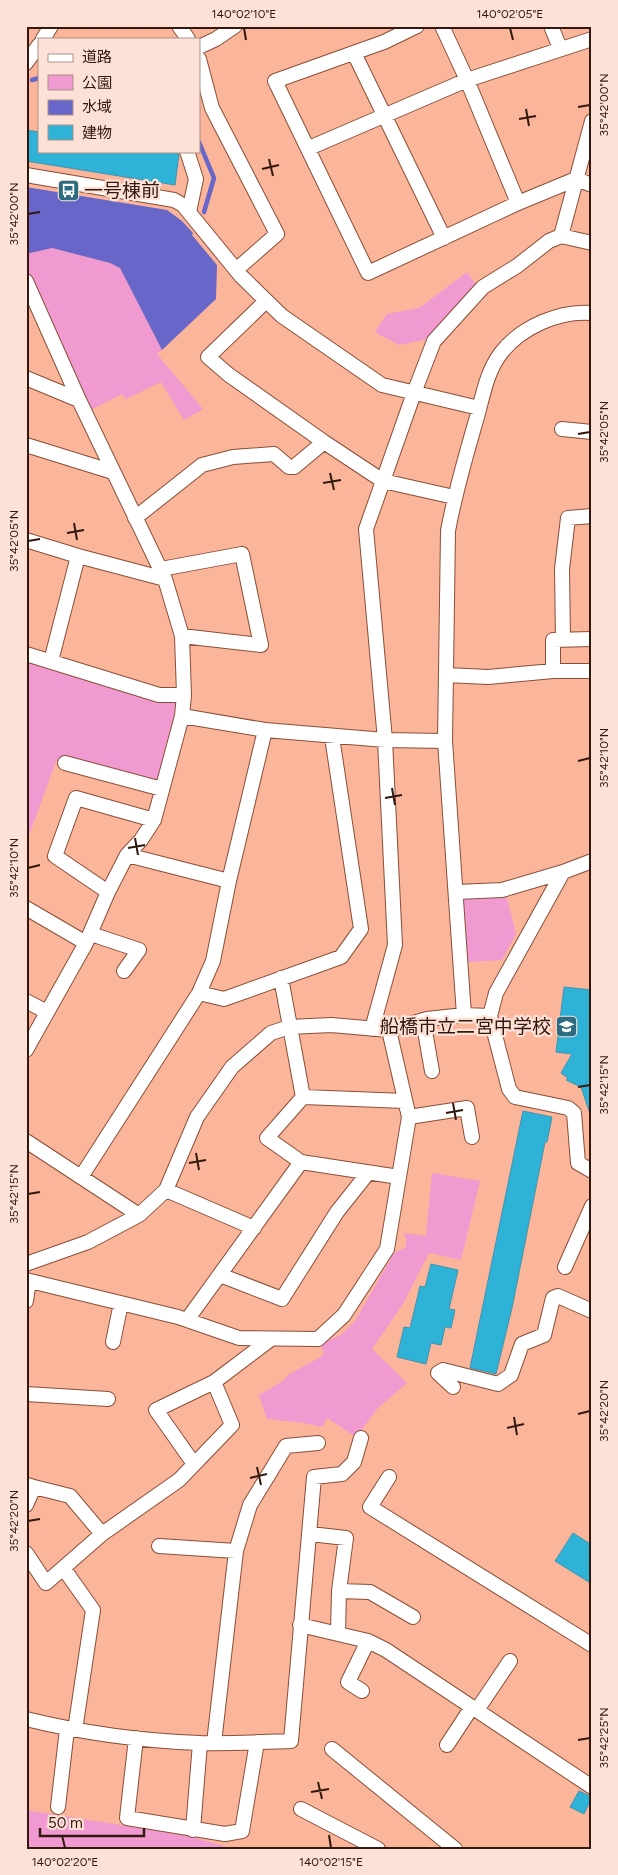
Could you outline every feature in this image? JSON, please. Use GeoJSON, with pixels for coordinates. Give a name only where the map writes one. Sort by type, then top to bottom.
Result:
{"type":"FeatureCollection","features":[{"type":"Feature","properties":{"kind":"street"},"geometry":{"type":"LineString","coordinates":[[44,38],[52,26]]}},
{"type":"Feature","properties":{"kind":"street"},"geometry":{"type":"LineString","coordinates":[[179,26],[187,38]]}},
{"type":"Feature","properties":{"kind":"street"},"geometry":{"type":"LineString","coordinates":[[200,47],[216,39],[235,26]]}},
{"type":"Feature","properties":{"kind":"street"},"geometry":{"type":"LineString","coordinates":[[417,26],[384,42],[275,81],[309,148],[368,274],[518,203],[576,179],[592,184]]}},
{"type":"Feature","properties":{"kind":"street"},"geometry":{"type":"LineString","coordinates":[[442,26],[467,80],[518,203]]}},
{"type":"Feature","properties":{"kind":"street"},"geometry":{"type":"LineString","coordinates":[[550,26],[560,48]]}},
{"type":"Feature","properties":{"kind":"street"},"geometry":{"type":"LineString","coordinates":[[309,148],[467,80],[592,39]]}},
{"type":"Feature","properties":{"kind":"street"},"geometry":{"type":"LineString","coordinates":[[30,60],[38,47]]}},
{"type":"Feature","properties":{"kind":"street"},"geometry":{"type":"LineString","coordinates":[[354,53],[444,238]]}},
{"type":"Feature","properties":{"kind":"street"},"geometry":{"type":"LineString","coordinates":[[200,63],[212,108],[277,234],[237,269]]}},
{"type":"Feature","properties":{"kind":"street"},"geometry":{"type":"LineString","coordinates":[[562,236],[592,121]]}},
{"type":"Feature","properties":{"kind":"street"},"geometry":{"type":"LineString","coordinates":[[187,152],[196,179],[188,212]]}},
{"type":"Feature","properties":{"kind":"street"},"geometry":{"type":"LineString","coordinates":[[26,175],[174,200],[183,205],[241,276],[282,316],[382,385],[480,408]]}},
{"type":"Feature","properties":{"kind":"street"},"geometry":{"type":"LineString","coordinates":[[372,1029],[395,945],[385,740],[366,529],[434,341],[483,287],[517,266],[549,241],[562,236],[592,243]]}},
{"type":"Feature","properties":{"kind":"street"},"geometry":{"type":"LineString","coordinates":[[26,281],[78,400],[163,574],[182,636],[184,695],[182,716],[154,820],[141,840],[127,855],[108,892],[89,939],[26,1050]]}},
{"type":"Feature","properties":{"kind":"street"},"geometry":{"type":"LineString","coordinates":[[266,301],[208,357],[229,375],[383,481],[454,497]]}},
{"type":"Feature","properties":{"kind":"street"},"geometry":{"type":"LineString","coordinates":[[464,1015],[445,740],[448,531],[454,497],[487,380],[501,353],[524,332],[543,322],[563,315],[581,312],[592,313]]}},
{"type":"Feature","properties":{"kind":"street"},"geometry":{"type":"LineString","coordinates":[[26,378],[78,400]]}},
{"type":"Feature","properties":{"kind":"street"},"geometry":{"type":"LineString","coordinates":[[562,429],[592,432]]}},
{"type":"Feature","properties":{"kind":"street"},"geometry":{"type":"LineString","coordinates":[[135,518],[202,465],[233,457],[274,454],[290,467],[294,467],[324,442]]}},
{"type":"Feature","properties":{"kind":"street"},"geometry":{"type":"LineString","coordinates":[[26,445],[113,472]]}},
{"type":"Feature","properties":{"kind":"street"},"geometry":{"type":"LineString","coordinates":[[563,640],[562,569],[568,518],[592,516]]}},
{"type":"Feature","properties":{"kind":"street"},"geometry":{"type":"LineString","coordinates":[[26,540],[78,556],[163,574],[242,554],[261,644],[182,636]]}},
{"type":"Feature","properties":{"kind":"street"},"geometry":{"type":"LineString","coordinates":[[51,661],[78,556]]}},
{"type":"Feature","properties":{"kind":"street"},"geometry":{"type":"LineString","coordinates":[[553,671],[553,640],[592,639]]}},
{"type":"Feature","properties":{"kind":"street"},"geometry":{"type":"LineString","coordinates":[[26,654],[159,695],[184,695]]}},
{"type":"Feature","properties":{"kind":"street"},"geometry":{"type":"LineString","coordinates":[[446,675],[488,677],[553,671],[592,671]]}},
{"type":"Feature","properties":{"kind":"street"},"geometry":{"type":"LineString","coordinates":[[182,716],[265,730],[332,737],[385,740],[445,740]]}},
{"type":"Feature","properties":{"kind":"street"},"geometry":{"type":"LineString","coordinates":[[81,1177],[200,993],[213,962],[229,882],[265,730]]}},
{"type":"Feature","properties":{"kind":"street"},"geometry":{"type":"LineString","coordinates":[[200,993],[224,999],[342,957],[361,929],[332,737]]}},
{"type":"Feature","properties":{"kind":"street"},"geometry":{"type":"LineString","coordinates":[[65,763],[162,790]]}},
{"type":"Feature","properties":{"kind":"street"},"geometry":{"type":"LineString","coordinates":[[108,892],[55,856],[76,798],[154,820]]}},
{"type":"Feature","properties":{"kind":"street"},"geometry":{"type":"LineString","coordinates":[[127,855],[229,882]]}},
{"type":"Feature","properties":{"kind":"street"},"geometry":{"type":"LineString","coordinates":[[457,892],[502,890],[563,872],[592,861]]}},
{"type":"Feature","properties":{"kind":"street"},"geometry":{"type":"LineString","coordinates":[[563,872],[496,993],[490,1016],[509,1089],[515,1097],[568,1108],[574,1113],[578,1163],[592,1171]]}},
{"type":"Feature","properties":{"kind":"street"},"geometry":{"type":"LineString","coordinates":[[26,908],[89,939],[139,950],[124,971]]}},
{"type":"Feature","properties":{"kind":"street"},"geometry":{"type":"LineString","coordinates":[[281,978],[303,1097]]}},
{"type":"Feature","properties":{"kind":"street"},"geometry":{"type":"LineString","coordinates":[[26,1001],[47,1012]]}},
{"type":"Feature","properties":{"kind":"street"},"geometry":{"type":"LineString","coordinates":[[26,1264],[88,1242],[139,1215],[166,1190],[196,1117],[232,1067],[271,1033],[289,1027],[331,1025],[389,1030],[422,1020],[464,1015],[490,1016]]}},
{"type":"Feature","properties":{"kind":"street"},"geometry":{"type":"LineString","coordinates":[[422,1020],[432,1071]]}},
{"type":"Feature","properties":{"kind":"street"},"geometry":{"type":"LineString","coordinates":[[26,1302],[28,1280],[187,1320],[239,1338],[318,1339],[344,1314],[386,1248],[409,1117],[389,1030]]}},
{"type":"Feature","properties":{"kind":"street"},"geometry":{"type":"LineString","coordinates":[[303,1097],[404,1101]]}},
{"type":"Feature","properties":{"kind":"street"},"geometry":{"type":"LineString","coordinates":[[303,1097],[267,1138],[301,1162],[399,1177]]}},
{"type":"Feature","properties":{"kind":"street"},"geometry":{"type":"LineString","coordinates":[[409,1117],[467,1108],[472,1137]]}},
{"type":"Feature","properties":{"kind":"street"},"geometry":{"type":"LineString","coordinates":[[26,1141],[139,1215]]}},
{"type":"Feature","properties":{"kind":"street"},"geometry":{"type":"LineString","coordinates":[[187,1320],[301,1162]]}},
{"type":"Feature","properties":{"kind":"street"},"geometry":{"type":"LineString","coordinates":[[220,1275],[282,1299],[337,1212],[368,1173]]}},
{"type":"Feature","properties":{"kind":"street"},"geometry":{"type":"LineString","coordinates":[[166,1190],[254,1228]]}},
{"type":"Feature","properties":{"kind":"street"},"geometry":{"type":"LineString","coordinates":[[565,1267],[592,1206]]}},
{"type":"Feature","properties":{"kind":"street"},"geometry":{"type":"LineString","coordinates":[[453,1388],[438,1373],[443,1370],[498,1384],[512,1375],[522,1344],[544,1335],[553,1298],[558,1296],[592,1311]]}},
{"type":"Feature","properties":{"kind":"street"},"geometry":{"type":"LineString","coordinates":[[113,1342],[121,1303]]}},
{"type":"Feature","properties":{"kind":"street"},"geometry":{"type":"LineString","coordinates":[[194,1464],[156,1410],[214,1382],[270,1338]]}},
{"type":"Feature","properties":{"kind":"street"},"geometry":{"type":"LineString","coordinates":[[26,1553],[46,1584],[102,1534],[179,1480],[232,1425],[214,1382]]}},
{"type":"Feature","properties":{"kind":"street"},"geometry":{"type":"LineString","coordinates":[[26,1394],[108,1399]]}},
{"type":"Feature","properties":{"kind":"street"},"geometry":{"type":"LineString","coordinates":[[26,1718],[71,1729],[136,1738],[207,1743],[291,1741],[314,1477],[342,1474],[354,1462],[361,1438]]}},
{"type":"Feature","properties":{"kind":"street"},"geometry":{"type":"LineString","coordinates":[[194,1830],[236,1551],[250,1505],[286,1446],[318,1443]]}},
{"type":"Feature","properties":{"kind":"street"},"geometry":{"type":"LineString","coordinates":[[389,1476],[370,1507],[592,1645]]}},
{"type":"Feature","properties":{"kind":"street"},"geometry":{"type":"LineString","coordinates":[[26,1505],[30,1486],[70,1496],[102,1534]]}},
{"type":"Feature","properties":{"kind":"street"},"geometry":{"type":"LineString","coordinates":[[310,1534],[346,1538],[339,1591],[338,1633]]}},
{"type":"Feature","properties":{"kind":"street"},"geometry":{"type":"LineString","coordinates":[[159,1546],[236,1551]]}},
{"type":"Feature","properties":{"kind":"street"},"geometry":{"type":"LineString","coordinates":[[58,1807],[92,1610],[64,1569]]}},
{"type":"Feature","properties":{"kind":"street"},"geometry":{"type":"LineString","coordinates":[[339,1591],[370,1592],[413,1617]]}},
{"type":"Feature","properties":{"kind":"street"},"geometry":{"type":"LineString","coordinates":[[300,1625],[368,1641],[386,1650],[592,1787]]}},
{"type":"Feature","properties":{"kind":"street"},"geometry":{"type":"LineString","coordinates":[[362,1691],[348,1682],[368,1641]]}},
{"type":"Feature","properties":{"kind":"street"},"geometry":{"type":"LineString","coordinates":[[447,1745],[510,1661]]}},
{"type":"Feature","properties":{"kind":"street"},"geometry":{"type":"LineString","coordinates":[[136,1738],[127,1818],[225,1834],[242,1831],[257,1742]]}},
{"type":"Feature","properties":{"kind":"street"},"geometry":{"type":"LineString","coordinates":[[332,1749],[455,1849]]}},
{"type":"Feature","properties":{"kind":"street"},"geometry":{"type":"LineString","coordinates":[[302,1808],[378,1849]]}},
{"type":"Feature","properties":{"kind":"green space"},"geometry":{"type":"Polygon","coordinates":[[[52,248],[110,263],[120,268],[162,350],[157,354],[203,409],[184,420],[161,382],[126,399],[122,394],[93,409],[88,408],[26,268],[26,254],[52,248]]]}},
{"type":"Feature","properties":{"kind":"green space"},"geometry":{"type":"Polygon","coordinates":[[[467,272],[476,285],[427,339],[399,345],[375,332],[387,314],[419,308],[467,272]]]}},
{"type":"Feature","properties":{"kind":"green space"},"geometry":{"type":"Polygon","coordinates":[[[26,657],[183,703],[162,789],[56,761],[26,844],[26,657]]]}},
{"type":"Feature","properties":{"kind":"green space"},"geometry":{"type":"Polygon","coordinates":[[[506,895],[516,934],[502,960],[467,962],[462,902],[466,898],[506,895]]]}},
{"type":"Feature","properties":{"kind":"green space"},"geometry":{"type":"Polygon","coordinates":[[[432,1173],[480,1181],[461,1260],[429,1253],[403,1304],[372,1349],[407,1383],[378,1408],[356,1437],[327,1418],[322,1427],[267,1419],[259,1395],[283,1381],[288,1375],[324,1355],[321,1344],[341,1335],[355,1321],[394,1253],[406,1247],[404,1233],[426,1236],[432,1173]]]}},
{"type":"Feature","properties":{"kind":"green space"},"geometry":{"type":"Polygon","coordinates":[[[26,1810],[189,1836],[224,1846],[222,1849],[26,1849],[26,1810]]]}},
{"type":"Feature","properties":{"kind":"water"},"geometry":{"type":"Polygon","coordinates":[[[26,187],[167,210],[182,221],[193,233],[192,235],[217,265],[216,299],[162,350],[120,268],[110,263],[52,248],[26,254],[26,187]]]}},
{"type":"Feature","properties":{"kind":"building"},"geometry":{"type":"Polygon","coordinates":[[[26,130],[38,132],[38,152],[168,152],[179,154],[175,185],[26,161],[26,130]]]}},
{"type":"Feature","properties":{"kind":"building"},"geometry":{"type":"Polygon","coordinates":[[[564,987],[592,990],[592,1114],[590,1114],[581,1087],[566,1080],[568,1078],[561,1073],[572,1054],[556,1052],[564,987]]]}},
{"type":"Feature","properties":{"kind":"building"},"geometry":{"type":"Polygon","coordinates":[[[523,1111],[552,1117],[547,1142],[545,1142],[512,1308],[496,1374],[470,1368],[523,1111]]]}},
{"type":"Feature","properties":{"kind":"building"},"geometry":{"type":"Polygon","coordinates":[[[431,1264],[458,1270],[449,1309],[455,1310],[451,1328],[445,1327],[441,1345],[431,1343],[426,1364],[397,1357],[404,1327],[410,1328],[420,1286],[425,1287],[431,1264]]]}},
{"type":"Feature","properties":{"kind":"building"},"geometry":{"type":"Polygon","coordinates":[[[573,1533],[592,1545],[592,1584],[555,1561],[573,1533]]]}},
{"type":"Feature","properties":{"kind":"building"},"geometry":{"type":"Polygon","coordinates":[[[579,1791],[592,1797],[584,1814],[570,1807],[579,1791]]]}},
{"type":"Feature","properties":{"kind":"waterway"},"geometry":{"type":"LineString","coordinates":[[32,80],[38,78]]}},
{"type":"Feature","properties":{"kind":"waterway"},"geometry":{"type":"LineString","coordinates":[[200,144],[214,178],[204,212]]}},
{"type":"Feature","properties":{"kind":"place","name":"一号棟前"},"geometry":{"type":"Point","coordinates":[68,190]}},
{"type":"Feature","properties":{"kind":"place","name":"船橋市立二宮中学校"},"geometry":{"type":"Point","coordinates":[567,1026]}}]}
